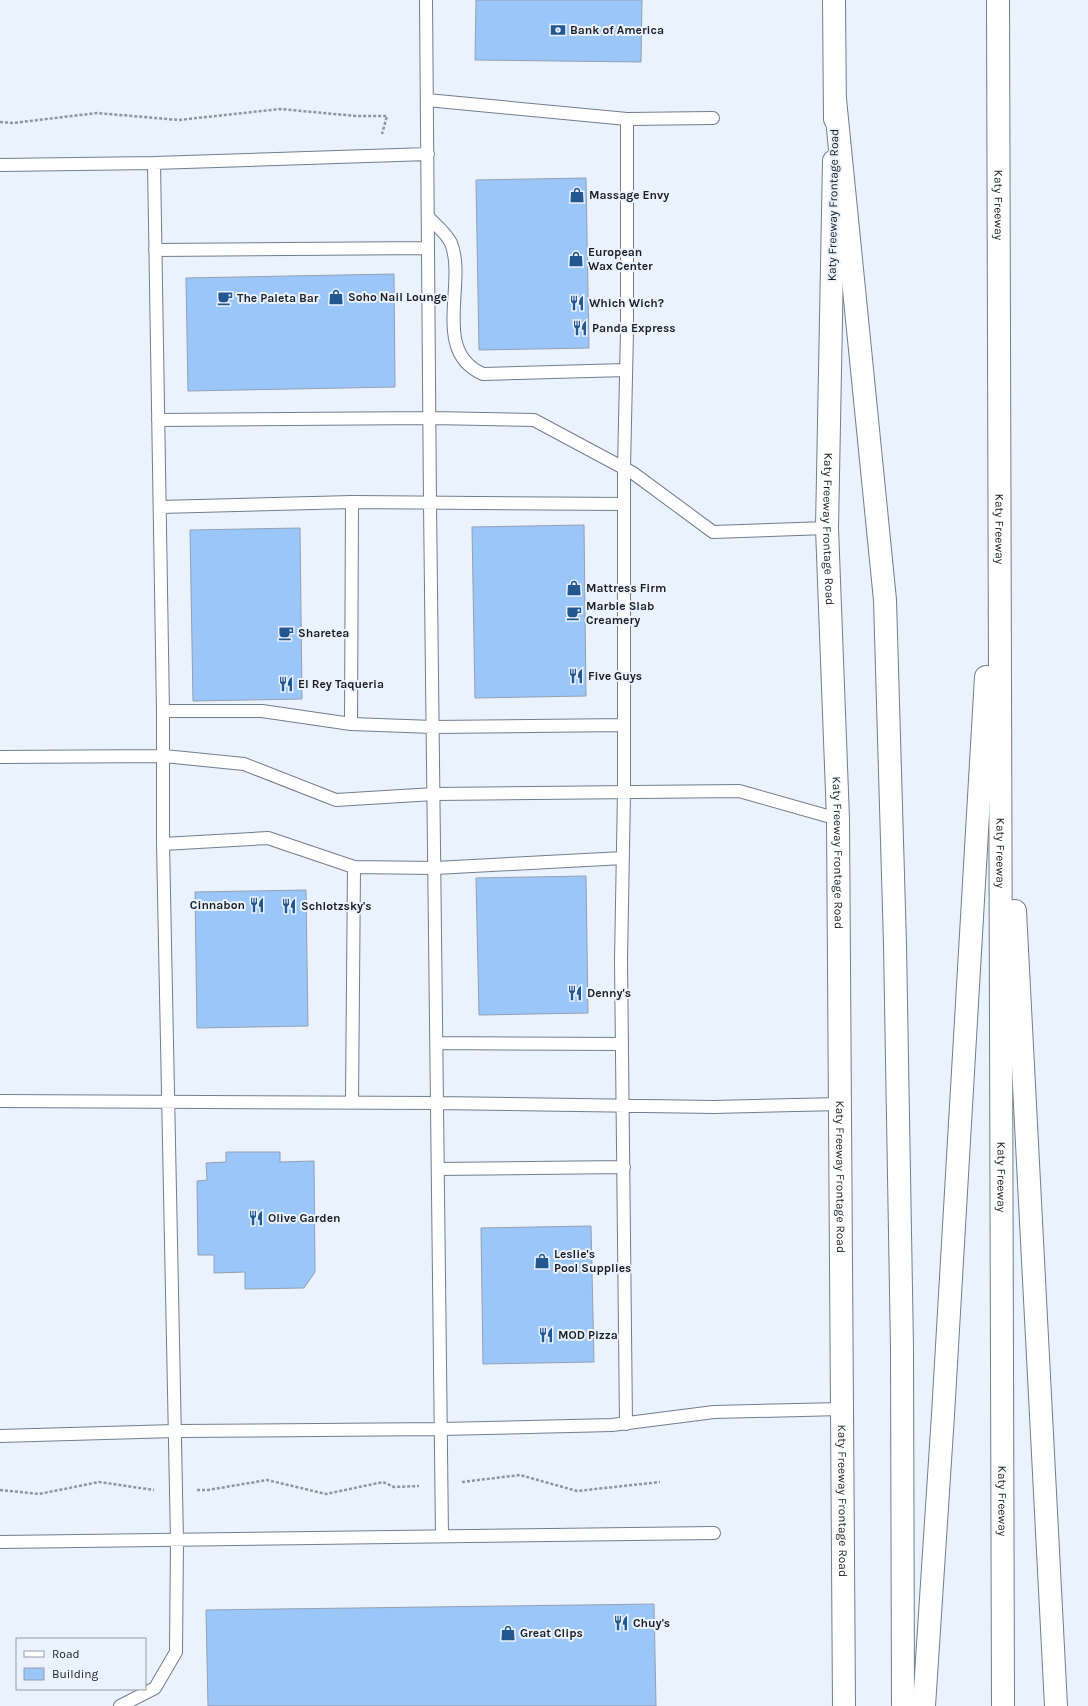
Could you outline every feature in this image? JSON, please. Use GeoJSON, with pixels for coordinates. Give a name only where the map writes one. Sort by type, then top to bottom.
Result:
{"type":"FeatureCollection","features":[{"type":"Feature","properties":{"kind":"main road","name":"Katy Freeway Frontage Road"},"geometry":{"type":"LineString","coordinates":[[834,0],[835,99],[827,528],[838,819],[844,1706]]}},
{"type":"Feature","properties":{"kind":"main road","name":"Katy Freeway"},"geometry":{"type":"LineString","coordinates":[[998,0],[1003,1706]]}},
{"type":"Feature","properties":{"kind":"main road"},"geometry":{"type":"LineString","coordinates":[[835,99],[884,600],[895,944],[902,1348],[903,1706]]}},
{"type":"Feature","properties":{"kind":"main road"},"geometry":{"type":"LineString","coordinates":[[924,1706],[943,1415],[999,466]]}},
{"type":"Feature","properties":{"kind":"main road"},"geometry":{"type":"LineString","coordinates":[[1000,630],[1056,1706]]}},
{"type":"Feature","properties":{"kind":"lane"},"geometry":{"type":"LineString","coordinates":[[426,0],[430,504],[434,727],[442,1536]]}},
{"type":"Feature","properties":{"kind":"lane"},"geometry":{"type":"LineString","coordinates":[[427,100],[627,119],[713,118]]}},
{"type":"Feature","properties":{"kind":"lane"},"geometry":{"type":"LineString","coordinates":[[626,1424],[621,960],[624,792],[624,468],[627,119]]}},
{"type":"Feature","properties":{"kind":"lane"},"geometry":{"type":"LineString","coordinates":[[0,165],[154,163],[428,154]]}},
{"type":"Feature","properties":{"kind":"lane"},"geometry":{"type":"LineString","coordinates":[[120,1706],[155,1688],[176,1652],[176,1489],[163,844],[164,756],[154,163]]}},
{"type":"Feature","properties":{"kind":"lane"},"geometry":{"type":"LineString","coordinates":[[428,218],[444,232],[451,244],[454,261],[455,337],[459,353],[474,370],[484,374],[626,370]]}},
{"type":"Feature","properties":{"kind":"lane"},"geometry":{"type":"LineString","coordinates":[[155,250],[428,248]]}},
{"type":"Feature","properties":{"kind":"lane"},"geometry":{"type":"LineString","coordinates":[[158,420],[430,418],[534,420],[632,473],[713,532],[827,528]]}},
{"type":"Feature","properties":{"kind":"lane"},"geometry":{"type":"LineString","coordinates":[[160,507],[352,502],[430,504],[624,504]]}},
{"type":"Feature","properties":{"kind":"lane"},"geometry":{"type":"LineString","coordinates":[[351,724],[352,502]]}},
{"type":"Feature","properties":{"kind":"lane"},"geometry":{"type":"LineString","coordinates":[[163,712],[262,711],[351,724],[434,727],[624,725]]}},
{"type":"Feature","properties":{"kind":"lane"},"geometry":{"type":"LineString","coordinates":[[0,757],[164,756],[244,764],[336,800],[434,794],[739,791],[838,819]]}},
{"type":"Feature","properties":{"kind":"lane"},"geometry":{"type":"LineString","coordinates":[[163,844],[268,838],[354,866],[435,868],[623,858]]}},
{"type":"Feature","properties":{"kind":"lane"},"geometry":{"type":"LineString","coordinates":[[352,1102],[354,866]]}},
{"type":"Feature","properties":{"kind":"lane"},"geometry":{"type":"LineString","coordinates":[[437,1043],[622,1044]]}},
{"type":"Feature","properties":{"kind":"lane"},"geometry":{"type":"LineString","coordinates":[[0,1101],[352,1102],[714,1107],[840,1104]]}},
{"type":"Feature","properties":{"kind":"lane"},"geometry":{"type":"LineString","coordinates":[[438,1169],[624,1167]]}},
{"type":"Feature","properties":{"kind":"lane"},"geometry":{"type":"LineString","coordinates":[[0,1436],[175,1431],[441,1429],[612,1425],[714,1412],[842,1409]]}},
{"type":"Feature","properties":{"kind":"lane"},"geometry":{"type":"LineString","coordinates":[[0,1542],[714,1533]]}},
{"type":"Feature","properties":{"kind":"path"},"geometry":{"type":"LineString","coordinates":[[0,122],[13,123],[97,113],[178,120],[280,109],[356,116],[387,116],[374,156]]}},
{"type":"Feature","properties":{"kind":"path"},"geometry":{"type":"LineString","coordinates":[[0,1490],[39,1494],[99,1482],[148,1490],[208,1490],[267,1480],[326,1494],[384,1482],[394,1487],[441,1485],[520,1475],[577,1491],[660,1482]]}},
{"type":"Feature","properties":{"kind":"building","name":"Bank of America"},"geometry":{"type":"Polygon","coordinates":[[[476,0],[642,0],[641,62],[475,60],[476,0]]]}},
{"type":"Feature","properties":{"kind":"building"},"geometry":{"type":"Polygon","coordinates":[[[586,178],[589,348],[479,350],[476,180],[586,178]]]}},
{"type":"Feature","properties":{"kind":"building"},"geometry":{"type":"Polygon","coordinates":[[[394,274],[395,387],[188,391],[186,278],[394,274]]]}},
{"type":"Feature","properties":{"kind":"building"},"geometry":{"type":"Polygon","coordinates":[[[584,525],[586,696],[475,698],[472,527],[584,525]]]}},
{"type":"Feature","properties":{"kind":"building"},"geometry":{"type":"Polygon","coordinates":[[[300,528],[302,699],[193,701],[190,530],[300,528]]]}},
{"type":"Feature","properties":{"kind":"building"},"geometry":{"type":"Polygon","coordinates":[[[586,876],[588,1013],[479,1015],[476,878],[586,876]]]}},
{"type":"Feature","properties":{"kind":"building"},"geometry":{"type":"Polygon","coordinates":[[[306,890],[308,1026],[197,1028],[195,892],[306,890]]]}},
{"type":"Feature","properties":{"kind":"building","name":"Olive Garden"},"geometry":{"type":"Polygon","coordinates":[[[226,1152],[280,1152],[280,1162],[314,1161],[315,1272],[304,1288],[245,1289],[245,1272],[214,1273],[214,1255],[198,1255],[197,1181],[207,1180],[206,1163],[226,1162],[226,1152]]]}},
{"type":"Feature","properties":{"kind":"building"},"geometry":{"type":"Polygon","coordinates":[[[591,1226],[594,1362],[483,1364],[481,1228],[591,1226]]]}},
{"type":"Feature","properties":{"kind":"building"},"geometry":{"type":"Polygon","coordinates":[[[654,1604],[656,1706],[208,1706],[206,1610],[654,1604]]]}},
{"type":"Feature","properties":{"kind":"place","name":"Bank of America"},"geometry":{"type":"Point","coordinates":[558,30]}},
{"type":"Feature","properties":{"kind":"place","name":"Massage Envy"},"geometry":{"type":"Point","coordinates":[577,195]}},
{"type":"Feature","properties":{"kind":"place","name":"European Wax Center"},"geometry":{"type":"Point","coordinates":[576,259]}},
{"type":"Feature","properties":{"kind":"place","name":"Soho Nail Lounge"},"geometry":{"type":"Point","coordinates":[336,297]}},
{"type":"Feature","properties":{"kind":"place","name":"The Paleta Bar"},"geometry":{"type":"Point","coordinates":[225,298]}},
{"type":"Feature","properties":{"kind":"place","name":"Which Wich?"},"geometry":{"type":"Point","coordinates":[577,303]}},
{"type":"Feature","properties":{"kind":"place","name":"Panda Express"},"geometry":{"type":"Point","coordinates":[580,328]}},
{"type":"Feature","properties":{"kind":"place","name":"Mattress Firm"},"geometry":{"type":"Point","coordinates":[574,588]}},
{"type":"Feature","properties":{"kind":"place","name":"Marble Slab Creamery"},"geometry":{"type":"Point","coordinates":[574,613]}},
{"type":"Feature","properties":{"kind":"place","name":"Sharetea"},"geometry":{"type":"Point","coordinates":[286,633]}},
{"type":"Feature","properties":{"kind":"place","name":"Five Guys"},"geometry":{"type":"Point","coordinates":[576,676]}},
{"type":"Feature","properties":{"kind":"place","name":"El Rey Taqueria"},"geometry":{"type":"Point","coordinates":[286,684]}},
{"type":"Feature","properties":{"kind":"place","name":"Cinnabon"},"geometry":{"type":"Point","coordinates":[257,905]}},
{"type":"Feature","properties":{"kind":"place","name":"Schlotzsky's"},"geometry":{"type":"Point","coordinates":[289,906]}},
{"type":"Feature","properties":{"kind":"place","name":"Denny's"},"geometry":{"type":"Point","coordinates":[575,993]}},
{"type":"Feature","properties":{"kind":"place","name":"Olive Garden"},"geometry":{"type":"Point","coordinates":[256,1218]}},
{"type":"Feature","properties":{"kind":"place","name":"Leslie's Pool Supplies"},"geometry":{"type":"Point","coordinates":[542,1261]}},
{"type":"Feature","properties":{"kind":"place","name":"MOD Pizza"},"geometry":{"type":"Point","coordinates":[546,1335]}},
{"type":"Feature","properties":{"kind":"place","name":"Chuy's"},"geometry":{"type":"Point","coordinates":[621,1623]}},
{"type":"Feature","properties":{"kind":"place","name":"Great Clips"},"geometry":{"type":"Point","coordinates":[508,1633]}}]}
